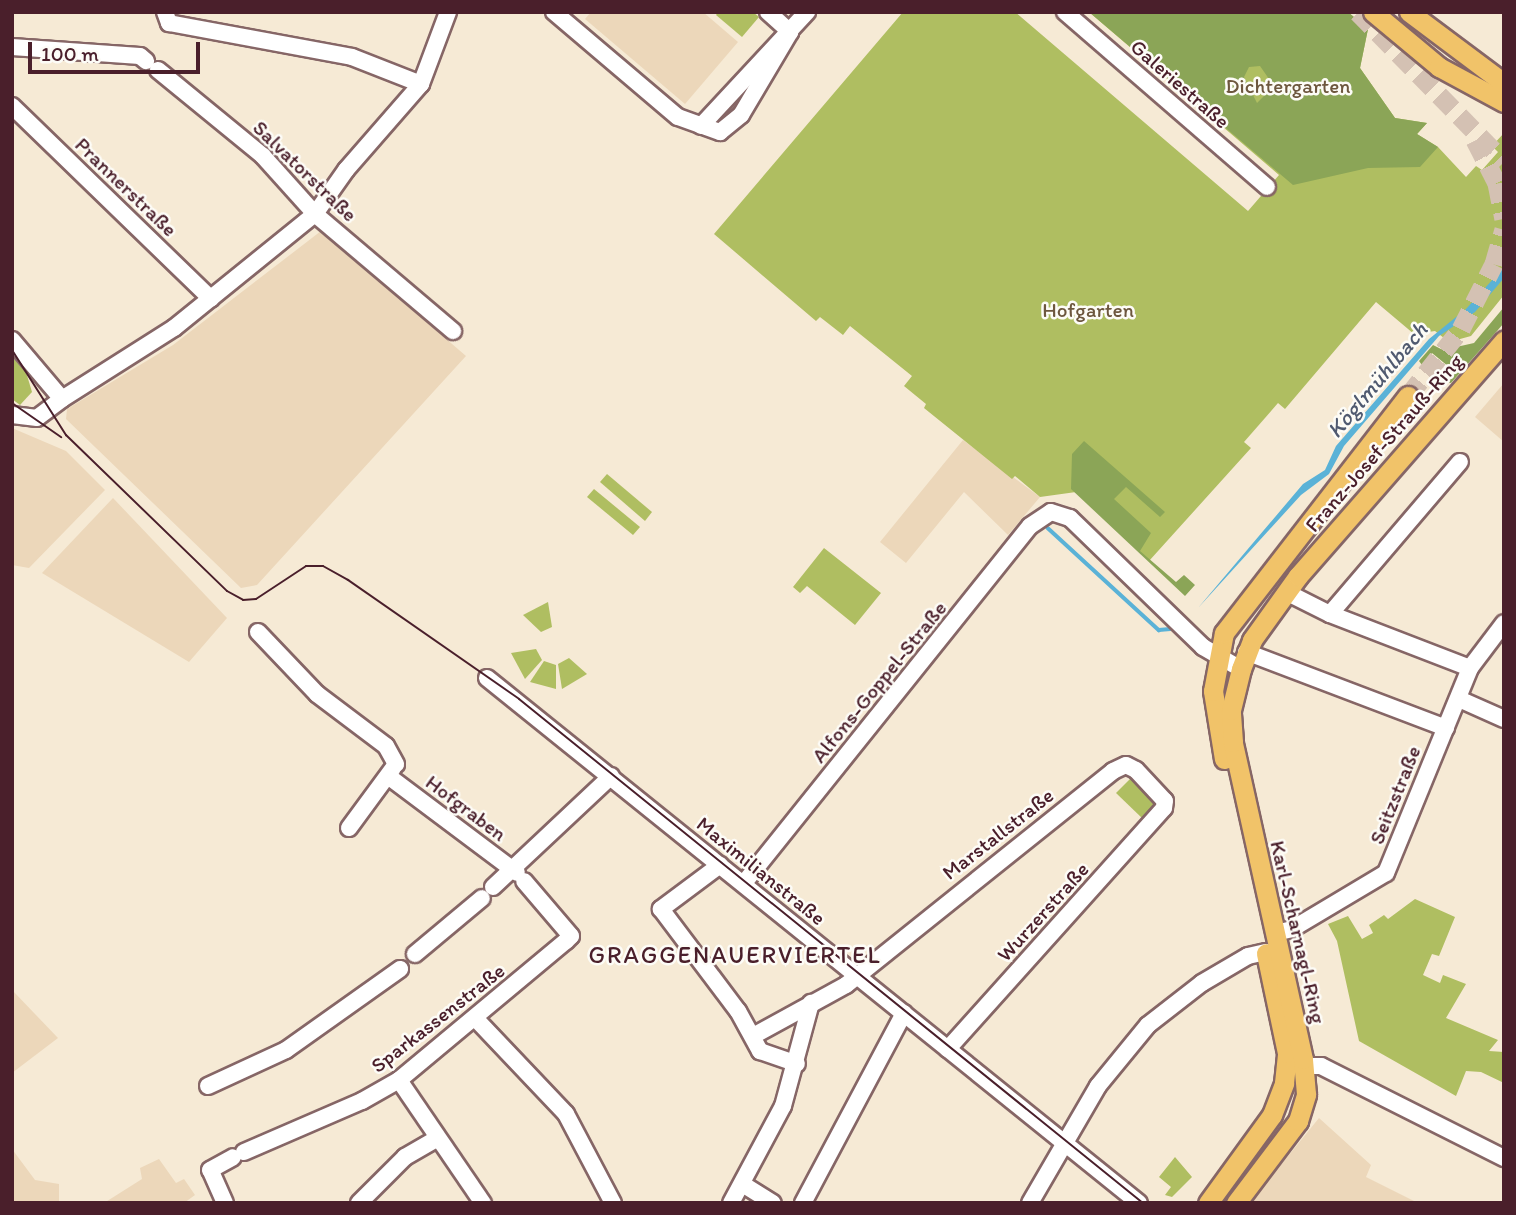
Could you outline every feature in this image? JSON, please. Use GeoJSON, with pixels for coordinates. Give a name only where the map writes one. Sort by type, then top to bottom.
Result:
{"type":"FeatureCollection","features":[{"type":"Feature","properties":{"kind":"main road"},"geometry":{"type":"LineString","coordinates":[[1373,12],[1439,67],[1504,102]]}},
{"type":"Feature","properties":{"kind":"main road"},"geometry":{"type":"LineString","coordinates":[[1388,12],[1451,62],[1504,84]]}},
{"type":"Feature","properties":{"kind":"main road"},"geometry":{"type":"LineString","coordinates":[[1409,12],[1504,84]]}},
{"type":"Feature","properties":{"kind":"main road","name":"Franz-Josef-Strauß-Ring"},"geometry":{"type":"LineString","coordinates":[[1243,660],[1298,576],[1504,341]]}},
{"type":"Feature","properties":{"kind":"main road","name":"Franz-Josef-Strauß-Ring"},"geometry":{"type":"LineString","coordinates":[[1217,658],[1224,633],[1240,610],[1408,396]]}},
{"type":"Feature","properties":{"kind":"main road","name":"Franz-Josef-Strauß-Ring"},"geometry":{"type":"LineString","coordinates":[[1217,658],[1280,588],[1298,576]]}},
{"type":"Feature","properties":{"kind":"main road","name":"Karl-Scharnagl-Ring"},"geometry":{"type":"LineString","coordinates":[[1208,1203],[1279,1099],[1287,1058],[1213,706],[1217,658]]}},
{"type":"Feature","properties":{"kind":"main road","name":"Karl-Scharnagl-Ring"},"geometry":{"type":"LineString","coordinates":[[1236,1203],[1289,1135],[1304,1104],[1305,1066],[1233,742],[1231,710],[1243,660]]}},
{"type":"Feature","properties":{"kind":"main road"},"geometry":{"type":"LineString","coordinates":[[1279,1099],[1294,1097],[1304,1104]]}},
{"type":"Feature","properties":{"kind":"street"},"geometry":{"type":"LineString","coordinates":[[12,415],[37,418],[62,399],[154,341],[211,299],[314,214],[346,170],[421,84],[448,12]]}},
{"type":"Feature","properties":{"kind":"street"},"geometry":{"type":"LineString","coordinates":[[554,12],[678,117],[720,131],[732,126],[790,32]]}},
{"type":"Feature","properties":{"kind":"street"},"geometry":{"type":"LineString","coordinates":[[768,12],[790,32]]}},
{"type":"Feature","properties":{"kind":"street"},"geometry":{"type":"LineString","coordinates":[[701,126],[807,12]]}},
{"type":"Feature","properties":{"kind":"street","name":"Galeriestraße"},"geometry":{"type":"LineString","coordinates":[[1065,12],[1267,187]]}},
{"type":"Feature","properties":{"kind":"street"},"geometry":{"type":"LineString","coordinates":[[167,18],[352,57],[421,84]]}},
{"type":"Feature","properties":{"kind":"street","name":"Salvatorstraße"},"geometry":{"type":"LineString","coordinates":[[12,47],[148,62],[227,125],[298,191],[314,214],[453,331]]}},
{"type":"Feature","properties":{"kind":"street","name":"Prannerstraße"},"geometry":{"type":"LineString","coordinates":[[12,106],[211,299]]}},
{"type":"Feature","properties":{"kind":"street"},"geometry":{"type":"LineString","coordinates":[[12,340],[62,399]]}},
{"type":"Feature","properties":{"kind":"street"},"geometry":{"type":"LineString","coordinates":[[1330,614],[1460,462]]}},
{"type":"Feature","properties":{"kind":"street","name":"Alfons-Goppel-Straße"},"geometry":{"type":"LineString","coordinates":[[744,883],[1030,526],[1051,512],[1070,518],[1217,658]]}},
{"type":"Feature","properties":{"kind":"street"},"geometry":{"type":"LineString","coordinates":[[1288,593],[1330,614],[1470,668]]}},
{"type":"Feature","properties":{"kind":"street","name":"Seitzstraße"},"geometry":{"type":"LineString","coordinates":[[1275,933],[1292,929],[1386,873],[1470,668],[1504,623]]}},
{"type":"Feature","properties":{"kind":"street","name":"Hofgraben"},"geometry":{"type":"LineString","coordinates":[[258,632],[317,694],[386,746],[394,766],[518,874],[611,776]]}},
{"type":"Feature","properties":{"kind":"street"},"geometry":{"type":"LineString","coordinates":[[1217,658],[1243,660],[1446,728]]}},
{"type":"Feature","properties":{"kind":"street","name":"Maximilianstraße"},"geometry":{"type":"LineString","coordinates":[[486,678],[1139,1203]]}},
{"type":"Feature","properties":{"kind":"street"},"geometry":{"type":"LineString","coordinates":[[1459,699],[1504,719]]}},
{"type":"Feature","properties":{"kind":"street","name":"Marstallstraße"},"geometry":{"type":"LineString","coordinates":[[858,976],[1113,771],[1126,765],[1136,770],[1165,801]]}},
{"type":"Feature","properties":{"kind":"street"},"geometry":{"type":"LineString","coordinates":[[349,828],[394,766]]}},
{"type":"Feature","properties":{"kind":"street","name":"Wurzerstraße"},"geometry":{"type":"LineString","coordinates":[[948,1049],[1164,808],[1165,801]]}},
{"type":"Feature","properties":{"kind":"street"},"geometry":{"type":"LineString","coordinates":[[720,864],[662,909],[753,1036],[760,1051],[797,1064]]}},
{"type":"Feature","properties":{"kind":"street"},"geometry":{"type":"LineString","coordinates":[[415,954],[487,892],[518,874]]}},
{"type":"Feature","properties":{"kind":"street","name":"Sparkassenstraße"},"geometry":{"type":"LineString","coordinates":[[225,1203],[210,1170],[362,1101],[399,1080],[568,939],[518,874]]}},
{"type":"Feature","properties":{"kind":"street"},"geometry":{"type":"LineString","coordinates":[[1030,1203],[1098,1086],[1148,1025],[1202,983],[1248,956],[1266,952]]}},
{"type":"Feature","properties":{"kind":"street"},"geometry":{"type":"LineString","coordinates":[[208,1086],[286,1050],[400,969]]}},
{"type":"Feature","properties":{"kind":"street"},"geometry":{"type":"LineString","coordinates":[[753,1036],[858,976]]}},
{"type":"Feature","properties":{"kind":"street"},"geometry":{"type":"LineString","coordinates":[[732,1203],[744,1185],[783,1105],[797,1064],[811,1003]]}},
{"type":"Feature","properties":{"kind":"street"},"geometry":{"type":"LineString","coordinates":[[803,1203],[904,1013]]}},
{"type":"Feature","properties":{"kind":"street"},"geometry":{"type":"LineString","coordinates":[[475,1018],[566,1114],[613,1203]]}},
{"type":"Feature","properties":{"kind":"street"},"geometry":{"type":"LineString","coordinates":[[1305,1066],[1321,1066],[1504,1158]]}},
{"type":"Feature","properties":{"kind":"street"},"geometry":{"type":"LineString","coordinates":[[399,1080],[436,1139],[483,1203]]}},
{"type":"Feature","properties":{"kind":"street"},"geometry":{"type":"LineString","coordinates":[[359,1203],[405,1157],[436,1139]]}},
{"type":"Feature","properties":{"kind":"street"},"geometry":{"type":"LineString","coordinates":[[744,1185],[773,1203]]}},
{"type":"Feature","properties":{"kind":"shaded area"},"geometry":{"type":"Polygon","coordinates":[[[591,12],[703,12],[738,42],[685,104],[585,19],[591,12]]]}},
{"type":"Feature","properties":{"kind":"shaded area"},"geometry":{"type":"Polygon","coordinates":[[[321,231],[466,356],[257,585],[241,588],[66,419],[67,409],[173,345],[321,231]]]}},
{"type":"Feature","properties":{"kind":"shaded area"},"geometry":{"type":"Polygon","coordinates":[[[1504,383],[1504,442],[1475,417],[1504,383]]]}},
{"type":"Feature","properties":{"kind":"shaded area"},"geometry":{"type":"Polygon","coordinates":[[[12,428],[66,451],[105,490],[29,568],[12,565],[12,428]]]}},
{"type":"Feature","properties":{"kind":"shaded area"},"geometry":{"type":"Polygon","coordinates":[[[963,440],[1040,497],[1008,535],[964,492],[906,563],[880,542],[963,440]]]}},
{"type":"Feature","properties":{"kind":"shaded area"},"geometry":{"type":"Polygon","coordinates":[[[113,498],[227,618],[189,662],[42,573],[113,498]]]}},
{"type":"Feature","properties":{"kind":"shaded area"},"geometry":{"type":"Polygon","coordinates":[[[12,990],[58,1038],[12,1073],[12,990]]]}},
{"type":"Feature","properties":{"kind":"shaded area"},"geometry":{"type":"Polygon","coordinates":[[[1319,1118],[1371,1165],[1366,1177],[1418,1203],[1250,1203],[1319,1118]]]}},
{"type":"Feature","properties":{"kind":"shaded area"},"geometry":{"type":"Polygon","coordinates":[[[12,1149],[35,1180],[59,1184],[59,1203],[12,1203],[12,1149]]]}},
{"type":"Feature","properties":{"kind":"shaded area"},"geometry":{"type":"Polygon","coordinates":[[[159,1159],[176,1183],[184,1179],[195,1195],[184,1203],[104,1203],[142,1179],[140,1168],[159,1159]]]}},
{"type":"Feature","properties":{"kind":"green space"},"geometry":{"type":"Polygon","coordinates":[[[718,12],[753,12],[759,17],[742,37],[716,15],[718,12]]]}},
{"type":"Feature","properties":{"kind":"green space","name":"Hofgarten"},"geometry":{"type":"Polygon","coordinates":[[[903,12],[1015,12],[1248,211],[1279,175],[1089,12],[1348,12],[1368,29],[1360,68],[1395,118],[1427,123],[1417,134],[1438,147],[1466,177],[1476,166],[1482,170],[1498,152],[1492,146],[1504,133],[1504,295],[1471,336],[1449,342],[1435,331],[1414,334],[1376,302],[1285,409],[1278,403],[1244,442],[1251,448],[1149,561],[1076,492],[1040,497],[1015,476],[1012,479],[924,408],[926,404],[904,386],[912,376],[850,326],[843,335],[820,317],[816,321],[714,234],[903,12]]]}},
{"type":"Feature","properties":{"kind":"green space","name":"Dichtergarten"},"geometry":{"type":"Polygon","coordinates":[[[1089,12],[1348,12],[1368,29],[1360,68],[1395,118],[1427,123],[1417,134],[1438,147],[1420,167],[1368,168],[1293,185],[1089,12]],[[1260,66],[1249,67],[1244,77],[1257,103],[1274,86],[1260,66]]]}},
{"type":"Feature","properties":{"kind":"green space"},"geometry":{"type":"Polygon","coordinates":[[[1504,307],[1504,323],[1451,383],[1446,382],[1454,371],[1432,353],[1422,365],[1419,361],[1433,345],[1443,350],[1474,343],[1504,307]]]}},
{"type":"Feature","properties":{"kind":"green space"},"geometry":{"type":"Polygon","coordinates":[[[12,357],[26,372],[32,392],[20,405],[12,399],[12,357]]]}},
{"type":"Feature","properties":{"kind":"green space"},"geometry":{"type":"Polygon","coordinates":[[[1084,441],[1165,512],[1160,517],[1126,487],[1114,499],[1151,533],[1140,551],[1176,582],[1184,575],[1195,585],[1185,596],[1071,489],[1072,454],[1084,441]]]}},
{"type":"Feature","properties":{"kind":"green space"},"geometry":{"type":"Polygon","coordinates":[[[607,474],[652,512],[645,521],[600,482],[607,474]]]}},
{"type":"Feature","properties":{"kind":"green space"},"geometry":{"type":"Polygon","coordinates":[[[594,489],[640,527],[633,535],[587,497],[594,489]]]}},
{"type":"Feature","properties":{"kind":"green space"},"geometry":{"type":"Polygon","coordinates":[[[824,548],[881,593],[855,625],[807,586],[800,593],[793,587],[824,548]]]}},
{"type":"Feature","properties":{"kind":"green space"},"geometry":{"type":"Polygon","coordinates":[[[548,602],[552,627],[541,632],[523,615],[548,602]]]}},
{"type":"Feature","properties":{"kind":"green space"},"geometry":{"type":"Polygon","coordinates":[[[536,649],[542,660],[525,679],[511,653],[536,649]]]}},
{"type":"Feature","properties":{"kind":"green space"},"geometry":{"type":"Polygon","coordinates":[[[569,658],[587,674],[562,689],[558,664],[569,658]]]}},
{"type":"Feature","properties":{"kind":"green space"},"geometry":{"type":"Polygon","coordinates":[[[544,661],[556,665],[556,689],[530,682],[544,661]]]}},
{"type":"Feature","properties":{"kind":"green space"},"geometry":{"type":"Polygon","coordinates":[[[1131,778],[1156,804],[1143,819],[1116,793],[1131,778]]]}},
{"type":"Feature","properties":{"kind":"green space"},"geometry":{"type":"Polygon","coordinates":[[[1415,899],[1455,917],[1439,956],[1432,954],[1423,975],[1440,983],[1443,975],[1466,984],[1446,1018],[1498,1040],[1489,1051],[1504,1052],[1504,1083],[1481,1072],[1466,1071],[1456,1096],[1359,1041],[1337,941],[1328,924],[1348,916],[1362,939],[1373,933],[1369,925],[1384,915],[1388,919],[1415,899]]]}},
{"type":"Feature","properties":{"kind":"green space"},"geometry":{"type":"Polygon","coordinates":[[[1175,1157],[1192,1177],[1172,1197],[1165,1195],[1171,1187],[1159,1177],[1175,1157]]]}},
{"type":"Feature","properties":{"kind":"water"},"geometry":{"type":"Polygon","coordinates":[[[1504,267],[1504,278],[1475,312],[1439,336],[1344,446],[1329,474],[1301,495],[1198,608],[1303,484],[1325,470],[1336,446],[1429,339],[1466,309],[1504,267]]]}},
{"type":"Feature","properties":{"kind":"waterway"},"geometry":{"type":"LineString","coordinates":[[1048,528],[1159,630],[1170,629]]}},
{"type":"Feature","properties":{"kind":"tunnel"},"geometry":{"type":"LineString","coordinates":[[1358,12],[1504,161]]}},
{"type":"Feature","properties":{"kind":"tunnel"},"geometry":{"type":"LineString","coordinates":[[1475,140],[1497,183],[1504,218]]}},
{"type":"Feature","properties":{"kind":"tunnel"},"geometry":{"type":"LineString","coordinates":[[1408,396],[1461,329],[1494,264],[1504,229]]}},
{"type":"Feature","properties":{"kind":"tram line"},"geometry":{"type":"LineString","coordinates":[[12,350],[66,435],[227,591],[243,600],[256,599],[306,566],[323,566],[348,580],[519,699],[1143,1203]]}},
{"type":"Feature","properties":{"kind":"tram line"},"geometry":{"type":"LineString","coordinates":[[12,403],[61,437]]}},
{"type":"Feature","properties":{"kind":"district","name":"GRAGGENAUERVIERTEL"},"geometry":{"type":"Point","coordinates":[735,955]}},
{"type":"Feature","properties":{"kind":"water label","name":"Köglmühlbach"},"geometry":{"type":"Point","coordinates":[1377,380]}}]}
